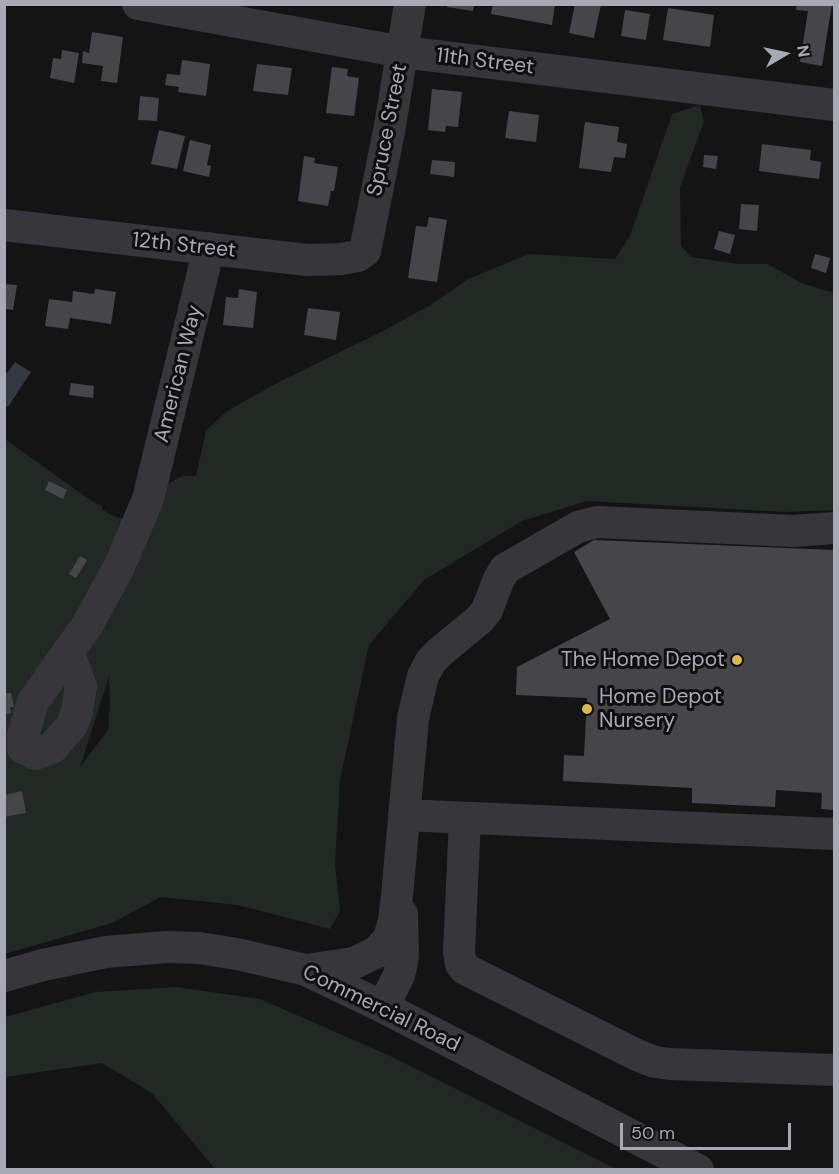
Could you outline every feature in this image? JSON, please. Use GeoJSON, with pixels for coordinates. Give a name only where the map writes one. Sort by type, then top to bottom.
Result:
{"type":"FeatureCollection","features":[{"type":"Feature","properties":{"kind":"street","name":"11th Street"},"geometry":{"type":"LineString","coordinates":[[138,4],[403,52],[834,105]]}},
{"type":"Feature","properties":{"kind":"street","name":"Spruce Street"},"geometry":{"type":"LineString","coordinates":[[362,253],[365,252],[410,4]]}},
{"type":"Feature","properties":{"kind":"street","name":"12th Street"},"geometry":{"type":"LineString","coordinates":[[4,225],[307,260],[341,259],[362,253]]}},
{"type":"Feature","properties":{"kind":"street","name":"American Way"},"geometry":{"type":"LineString","coordinates":[[68,652],[88,624],[119,567],[148,500],[209,248]]}},
{"type":"Feature","properties":{"kind":"street"},"geometry":{"type":"LineString","coordinates":[[306,970],[354,963],[377,952],[388,938],[394,921],[397,896],[413,717],[423,676],[431,661],[440,652],[480,620],[487,610],[505,568],[578,527],[597,522],[785,531],[834,528]]}},
{"type":"Feature","properties":{"kind":"street"},"geometry":{"type":"LineString","coordinates":[[404,815],[834,834]]}},
{"type":"Feature","properties":{"kind":"street"},"geometry":{"type":"LineString","coordinates":[[465,818],[459,952],[460,964],[465,969],[655,1062],[834,1070]]}},
{"type":"Feature","properties":{"kind":"street"},"geometry":{"type":"LineString","coordinates":[[383,1007],[399,975],[403,957],[402,913],[397,896]]}},
{"type":"Feature","properties":{"kind":"street","name":"Commercial Road"},"geometry":{"type":"LineString","coordinates":[[4,976],[106,952],[166,947],[199,948],[237,954],[306,970],[383,1007],[698,1170]]}},
{"type":"Feature","properties":{"kind":"shaded area"},"geometry":{"type":"Polygon","coordinates":[[[700,105],[704,122],[680,187],[681,246],[691,257],[737,264],[768,264],[801,283],[834,293],[834,510],[784,512],[587,501],[522,521],[424,580],[369,645],[340,780],[335,863],[340,911],[330,929],[238,905],[161,897],[112,923],[5,954],[5,439],[90,500],[102,506],[102,509],[111,515],[147,528],[168,484],[182,476],[196,476],[206,431],[227,411],[281,381],[385,330],[432,304],[468,279],[529,254],[615,259],[630,236],[672,114],[700,105]],[[109,676],[80,767],[108,730],[109,676]]]}},
{"type":"Feature","properties":{"kind":"shaded area"},"geometry":{"type":"Polygon","coordinates":[[[15,362],[31,372],[8,407],[5,405],[5,372],[7,373],[15,362]]]}},
{"type":"Feature","properties":{"kind":"shaded area"},"geometry":{"type":"Polygon","coordinates":[[[176,987],[260,999],[388,1055],[616,1169],[215,1169],[152,1093],[102,1063],[5,1077],[5,1017],[96,992],[176,987]]]}},
{"type":"Feature","properties":{"kind":"building"},"geometry":{"type":"Polygon","coordinates":[[[448,4],[474,4],[473,11],[447,7],[448,4]]]}},
{"type":"Feature","properties":{"kind":"building"},"geometry":{"type":"Polygon","coordinates":[[[493,4],[555,4],[552,25],[491,14],[493,4]]]}},
{"type":"Feature","properties":{"kind":"building"},"geometry":{"type":"Polygon","coordinates":[[[575,4],[601,4],[594,38],[569,33],[575,4]]]}},
{"type":"Feature","properties":{"kind":"building"},"geometry":{"type":"Polygon","coordinates":[[[797,4],[832,4],[822,66],[800,62],[808,11],[796,10],[797,4]]]}},
{"type":"Feature","properties":{"kind":"building"},"geometry":{"type":"Polygon","coordinates":[[[668,8],[714,15],[710,47],[663,40],[668,8]]]}},
{"type":"Feature","properties":{"kind":"building"},"geometry":{"type":"Polygon","coordinates":[[[625,10],[650,14],[646,40],[621,36],[625,10]]]}},
{"type":"Feature","properties":{"kind":"building"},"geometry":{"type":"Polygon","coordinates":[[[92,32],[123,37],[117,83],[101,81],[103,66],[82,63],[83,51],[89,53],[92,32]]]}},
{"type":"Feature","properties":{"kind":"building"},"geometry":{"type":"Polygon","coordinates":[[[62,50],[79,53],[74,83],[50,78],[53,58],[61,59],[62,50]]]}},
{"type":"Feature","properties":{"kind":"building"},"geometry":{"type":"Polygon","coordinates":[[[182,60],[210,64],[206,96],[178,92],[179,87],[165,85],[167,74],[180,75],[182,60]]]}},
{"type":"Feature","properties":{"kind":"building"},"geometry":{"type":"Polygon","coordinates":[[[257,64],[292,68],[288,95],[253,91],[257,64]]]}},
{"type":"Feature","properties":{"kind":"building"},"geometry":{"type":"Polygon","coordinates":[[[332,67],[348,69],[347,76],[359,78],[354,116],[326,113],[332,67]]]}},
{"type":"Feature","properties":{"kind":"building"},"geometry":{"type":"Polygon","coordinates":[[[432,89],[462,92],[458,127],[446,126],[445,132],[428,130],[432,89]]]}},
{"type":"Feature","properties":{"kind":"building"},"geometry":{"type":"Polygon","coordinates":[[[140,96],[159,98],[157,121],[138,120],[140,96]]]}},
{"type":"Feature","properties":{"kind":"building"},"geometry":{"type":"Polygon","coordinates":[[[509,111],[539,115],[536,142],[505,138],[509,111]]]}},
{"type":"Feature","properties":{"kind":"building"},"geometry":{"type":"Polygon","coordinates":[[[585,122],[619,127],[617,142],[627,144],[625,158],[614,157],[611,172],[579,168],[585,122]]]}},
{"type":"Feature","properties":{"kind":"building"},"geometry":{"type":"Polygon","coordinates":[[[159,130],[185,136],[177,169],[151,164],[159,130]]]}},
{"type":"Feature","properties":{"kind":"building"},"geometry":{"type":"Polygon","coordinates":[[[190,140],[211,145],[207,165],[211,166],[209,177],[183,171],[190,140]]]}},
{"type":"Feature","properties":{"kind":"building"},"geometry":{"type":"Polygon","coordinates":[[[762,144],[811,150],[810,160],[821,162],[819,179],[759,171],[762,144]]]}},
{"type":"Feature","properties":{"kind":"building"},"geometry":{"type":"Polygon","coordinates":[[[704,155],[718,156],[716,169],[703,167],[704,155]]]}},
{"type":"Feature","properties":{"kind":"building"},"geometry":{"type":"Polygon","coordinates":[[[304,156],[315,158],[314,163],[338,167],[334,191],[331,191],[328,206],[298,201],[304,156]]]}},
{"type":"Feature","properties":{"kind":"building"},"geometry":{"type":"Polygon","coordinates":[[[432,160],[455,162],[454,177],[430,174],[432,160]]]}},
{"type":"Feature","properties":{"kind":"building"},"geometry":{"type":"Polygon","coordinates":[[[741,204],[759,205],[757,231],[739,229],[741,204]]]}},
{"type":"Feature","properties":{"kind":"building"},"geometry":{"type":"Polygon","coordinates":[[[429,217],[447,220],[437,282],[408,278],[416,226],[427,227],[429,217]]]}},
{"type":"Feature","properties":{"kind":"building"},"geometry":{"type":"Polygon","coordinates":[[[719,231],[735,235],[730,254],[714,249],[719,231]]]}},
{"type":"Feature","properties":{"kind":"building"},"geometry":{"type":"Polygon","coordinates":[[[815,254],[830,258],[826,273],[811,268],[815,254]]]}},
{"type":"Feature","properties":{"kind":"building"},"geometry":{"type":"Polygon","coordinates":[[[4,284],[17,285],[13,310],[4,309],[4,284]]]}},
{"type":"Feature","properties":{"kind":"building"},"geometry":{"type":"Polygon","coordinates":[[[95,289],[116,292],[111,324],[70,318],[68,329],[45,326],[49,299],[72,302],[73,291],[94,294],[95,289]]]}},
{"type":"Feature","properties":{"kind":"building"},"geometry":{"type":"Polygon","coordinates":[[[239,289],[257,292],[253,328],[223,325],[226,297],[238,298],[239,289]]]}},
{"type":"Feature","properties":{"kind":"building"},"geometry":{"type":"Polygon","coordinates":[[[308,308],[340,312],[336,340],[304,335],[308,308]]]}},
{"type":"Feature","properties":{"kind":"building"},"geometry":{"type":"Polygon","coordinates":[[[71,383],[94,386],[93,398],[69,395],[71,383]]]}},
{"type":"Feature","properties":{"kind":"building"},"geometry":{"type":"Polygon","coordinates":[[[49,481],[67,490],[63,499],[45,490],[49,481]]]}},
{"type":"Feature","properties":{"kind":"building","name":"The Home Depot"},"geometry":{"type":"Polygon","coordinates":[[[594,540],[834,550],[834,810],[821,809],[822,793],[776,790],[775,807],[692,803],[692,788],[563,781],[564,755],[584,756],[587,698],[516,695],[517,667],[610,619],[574,552],[594,540]]]}},
{"type":"Feature","properties":{"kind":"building"},"geometry":{"type":"Polygon","coordinates":[[[80,556],[87,560],[76,578],[69,574],[80,556]]]}},
{"type":"Feature","properties":{"kind":"building"},"geometry":{"type":"Polygon","coordinates":[[[4,693],[11,693],[14,707],[10,707],[11,713],[4,715],[4,693]]]}},
{"type":"Feature","properties":{"kind":"building"},"geometry":{"type":"Polygon","coordinates":[[[22,791],[26,813],[4,817],[4,795],[22,791]]]}},
{"type":"Feature","properties":{"kind":"place","name":"The Home Depot"},"geometry":{"type":"Point","coordinates":[737,660]}},
{"type":"Feature","properties":{"kind":"place","name":"Home Depot Nursery"},"geometry":{"type":"Point","coordinates":[587,709]}}]}
